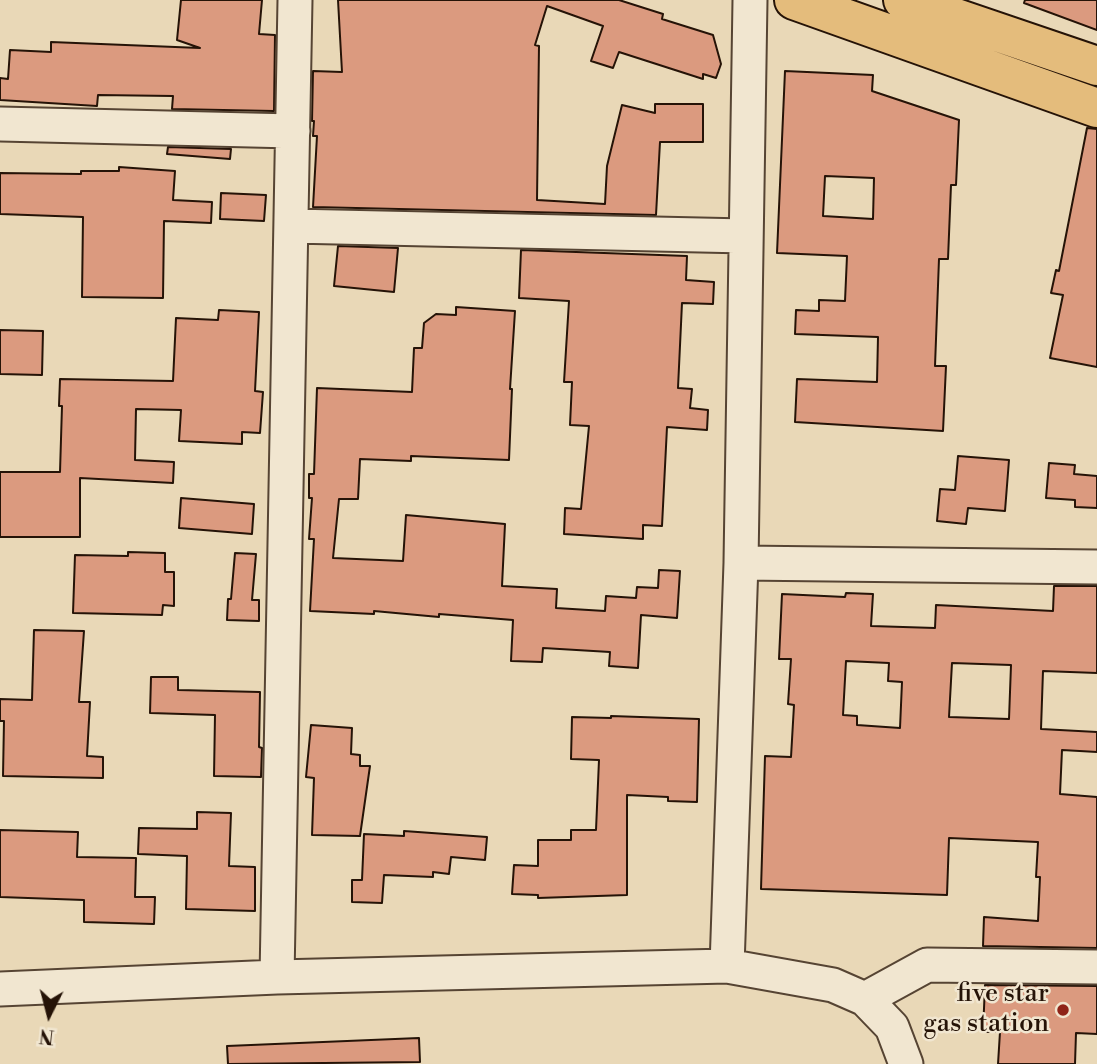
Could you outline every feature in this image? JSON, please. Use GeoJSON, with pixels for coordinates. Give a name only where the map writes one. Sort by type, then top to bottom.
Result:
{"type":"FeatureCollection","features":[{"type":"Feature","properties":{"kind":"main road"},"geometry":{"type":"LineString","coordinates":[[794,0],[1097,108]]}},
{"type":"Feature","properties":{"kind":"main road"},"geometry":{"type":"LineString","coordinates":[[903,0],[1097,66]]}},
{"type":"Feature","properties":{"kind":"street"},"geometry":{"type":"LineString","coordinates":[[277,977],[295,0]]}},
{"type":"Feature","properties":{"kind":"street"},"geometry":{"type":"LineString","coordinates":[[727,967],[741,563],[750,0]]}},
{"type":"Feature","properties":{"kind":"street"},"geometry":{"type":"LineString","coordinates":[[0,124],[293,131]]}},
{"type":"Feature","properties":{"kind":"street"},"geometry":{"type":"LineString","coordinates":[[291,226],[746,236]]}},
{"type":"Feature","properties":{"kind":"street"},"geometry":{"type":"LineString","coordinates":[[741,563],[1097,567]]}},
{"type":"Feature","properties":{"kind":"street"},"geometry":{"type":"LineString","coordinates":[[865,999],[927,965],[1097,967]]}},
{"type":"Feature","properties":{"kind":"street"},"geometry":{"type":"LineString","coordinates":[[0,989],[277,977],[727,967],[833,985],[865,999],[892,1027],[906,1064]]}},
{"type":"Feature","properties":{"kind":"building"},"geometry":{"type":"Polygon","coordinates":[[[181,0],[262,0],[259,34],[275,35],[274,111],[172,109],[173,96],[98,95],[97,106],[0,100],[0,78],[8,79],[10,50],[51,52],[51,42],[200,48],[177,40],[181,0]]]}},
{"type":"Feature","properties":{"kind":"building"},"geometry":{"type":"Polygon","coordinates":[[[338,0],[619,0],[663,14],[662,19],[713,35],[721,64],[716,78],[703,74],[703,79],[619,52],[613,68],[591,61],[603,26],[547,6],[535,45],[539,46],[537,200],[605,204],[607,166],[622,105],[655,113],[655,104],[703,104],[703,142],[660,142],[656,215],[313,207],[317,136],[313,136],[312,121],[313,71],[342,72],[338,0]]]}},
{"type":"Feature","properties":{"kind":"building"},"geometry":{"type":"Polygon","coordinates":[[[1025,0],[1097,0],[1097,30],[1024,3],[1025,0]]]}},
{"type":"Feature","properties":{"kind":"building"},"geometry":{"type":"Polygon","coordinates":[[[785,71],[873,75],[872,91],[959,120],[956,185],[951,185],[948,259],[939,259],[935,366],[946,366],[943,431],[795,422],[797,379],[877,382],[878,337],[795,334],[796,310],[819,311],[819,300],[845,301],[847,256],[777,253],[785,71]],[[825,176],[823,216],[873,219],[874,178],[825,176]]]}},
{"type":"Feature","properties":{"kind":"building"},"geometry":{"type":"Polygon","coordinates":[[[1087,128],[1097,129],[1097,367],[1050,358],[1063,295],[1051,293],[1056,270],[1059,271],[1087,128]]]}},
{"type":"Feature","properties":{"kind":"building"},"geometry":{"type":"Polygon","coordinates":[[[168,147],[231,149],[230,159],[167,154],[168,147]]]}},
{"type":"Feature","properties":{"kind":"building"},"geometry":{"type":"Polygon","coordinates":[[[119,167],[175,171],[173,200],[212,202],[211,223],[164,221],[163,298],[82,297],[83,217],[0,214],[0,173],[81,174],[81,171],[119,171],[119,167]]]}},
{"type":"Feature","properties":{"kind":"building"},"geometry":{"type":"Polygon","coordinates":[[[221,193],[266,195],[264,221],[220,219],[221,193]]]}},
{"type":"Feature","properties":{"kind":"building"},"geometry":{"type":"Polygon","coordinates":[[[338,246],[398,248],[394,292],[334,286],[338,246]]]}},
{"type":"Feature","properties":{"kind":"building"},"geometry":{"type":"Polygon","coordinates":[[[521,250],[687,256],[686,280],[714,282],[713,304],[682,303],[678,388],[692,389],[690,408],[708,410],[707,430],[667,427],[662,526],[643,525],[643,539],[564,534],[565,508],[581,509],[589,426],[570,425],[572,382],[564,382],[569,301],[519,298],[521,250]]]}},
{"type":"Feature","properties":{"kind":"building"},"geometry":{"type":"Polygon","coordinates":[[[456,307],[515,311],[509,460],[411,456],[411,461],[360,459],[358,499],[339,499],[333,558],[403,561],[406,515],[505,524],[502,586],[557,589],[556,608],[605,611],[606,596],[636,598],[637,587],[658,588],[659,570],[680,571],[677,618],[641,615],[638,668],[609,666],[610,652],[543,648],[542,662],[511,661],[513,620],[374,611],[374,614],[310,611],[314,539],[309,539],[312,498],[309,498],[309,474],[314,474],[317,388],[412,392],[414,348],[422,348],[424,323],[436,314],[456,315],[456,307]]]}},
{"type":"Feature","properties":{"kind":"building"},"geometry":{"type":"Polygon","coordinates":[[[219,310],[259,312],[255,391],[263,392],[260,433],[242,432],[242,444],[179,441],[181,410],[136,409],[135,460],[174,462],[173,483],[80,478],[80,537],[0,537],[0,472],[60,472],[60,379],[173,381],[176,318],[218,320],[219,310]]]}},
{"type":"Feature","properties":{"kind":"building"},"geometry":{"type":"Polygon","coordinates":[[[0,330],[43,331],[42,375],[0,374],[0,330]]]}},
{"type":"Feature","properties":{"kind":"building"},"geometry":{"type":"Polygon","coordinates":[[[958,456],[1009,460],[1005,511],[968,508],[966,524],[937,521],[940,489],[955,490],[958,456]]]}},
{"type":"Feature","properties":{"kind":"building"},"geometry":{"type":"Polygon","coordinates":[[[1049,463],[1075,465],[1074,474],[1097,476],[1097,508],[1075,507],[1075,500],[1046,498],[1049,463]]]}},
{"type":"Feature","properties":{"kind":"building"},"geometry":{"type":"Polygon","coordinates":[[[181,498],[254,504],[252,534],[179,528],[181,498]]]}},
{"type":"Feature","properties":{"kind":"building"},"geometry":{"type":"Polygon","coordinates":[[[128,552],[165,553],[165,572],[174,572],[174,606],[163,605],[162,615],[73,613],[75,555],[128,556],[128,552]]]}},
{"type":"Feature","properties":{"kind":"building"},"geometry":{"type":"Polygon","coordinates":[[[235,553],[256,554],[252,600],[259,600],[259,621],[227,620],[235,553]]]}},
{"type":"Feature","properties":{"kind":"building"},"geometry":{"type":"Polygon","coordinates":[[[1054,586],[1097,586],[1097,673],[1043,671],[1041,729],[1097,732],[1097,752],[1062,750],[1060,794],[1097,797],[1097,948],[983,946],[984,917],[1038,921],[1038,842],[949,838],[947,895],[761,889],[765,756],[791,757],[794,705],[788,704],[791,659],[779,659],[782,594],[845,597],[846,593],[873,594],[871,626],[935,628],[936,605],[1053,611],[1054,586]],[[846,661],[843,715],[857,716],[857,725],[900,728],[902,682],[888,681],[889,663],[846,661]],[[952,663],[949,717],[1009,719],[1011,665],[952,663]]]}},
{"type":"Feature","properties":{"kind":"building"},"geometry":{"type":"Polygon","coordinates":[[[34,630],[84,631],[79,702],[90,702],[87,756],[103,757],[103,778],[3,776],[4,721],[0,721],[0,699],[32,700],[34,630]]]}},
{"type":"Feature","properties":{"kind":"building"},"geometry":{"type":"Polygon","coordinates":[[[151,677],[178,677],[178,690],[260,692],[261,777],[214,776],[215,715],[150,713],[151,677]]]}},
{"type":"Feature","properties":{"kind":"building"},"geometry":{"type":"Polygon","coordinates":[[[572,717],[699,719],[697,802],[627,795],[627,895],[538,898],[538,895],[512,894],[514,865],[538,866],[538,840],[571,840],[571,830],[596,830],[599,760],[571,759],[572,717]]]}},
{"type":"Feature","properties":{"kind":"building"},"geometry":{"type":"Polygon","coordinates":[[[311,725],[352,728],[351,754],[360,755],[360,766],[370,766],[360,836],[312,835],[314,778],[306,777],[311,725]]]}},
{"type":"Feature","properties":{"kind":"building"},"geometry":{"type":"Polygon","coordinates":[[[197,812],[231,813],[229,866],[255,867],[255,911],[186,909],[187,856],[138,854],[139,828],[197,829],[197,812]]]}},
{"type":"Feature","properties":{"kind":"building"},"geometry":{"type":"Polygon","coordinates":[[[0,830],[78,832],[77,857],[136,858],[135,897],[155,897],[154,924],[84,922],[84,900],[0,897],[0,830]]]}},
{"type":"Feature","properties":{"kind":"building"},"geometry":{"type":"Polygon","coordinates":[[[404,831],[487,837],[485,860],[451,857],[449,874],[433,872],[433,877],[384,875],[382,903],[352,902],[352,880],[362,880],[364,834],[404,836],[404,831]]]}},
{"type":"Feature","properties":{"kind":"building"},"geometry":{"type":"Polygon","coordinates":[[[985,985],[1097,986],[1097,1034],[1076,1033],[1075,1064],[998,1064],[1000,1032],[983,1032],[985,985]]]}},
{"type":"Feature","properties":{"kind":"building"},"geometry":{"type":"Polygon","coordinates":[[[419,1038],[420,1062],[228,1064],[227,1046],[419,1038]]]}},
{"type":"Feature","properties":{"kind":"place","name":"five star gas station"},"geometry":{"type":"Point","coordinates":[1063,1010]}}]}
